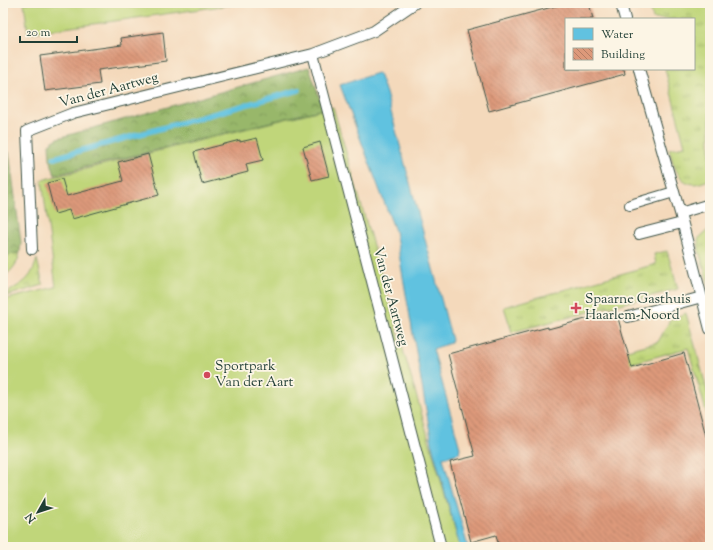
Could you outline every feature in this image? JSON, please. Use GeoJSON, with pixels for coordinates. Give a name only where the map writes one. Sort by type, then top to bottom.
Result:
{"type":"FeatureCollection","features":[{"type":"Feature","properties":{"kind":"lane","name":"Van der Aartweg"},"geometry":{"type":"LineString","coordinates":[[32,249],[27,131],[73,113],[313,54],[374,31],[415,3]]}},
{"type":"Feature","properties":{"kind":"lane"},"geometry":{"type":"LineString","coordinates":[[622,8],[625,18]]}},
{"type":"Feature","properties":{"kind":"lane","name":"Van der Aartweg"},"geometry":{"type":"LineString","coordinates":[[313,54],[441,547]]}},
{"type":"Feature","properties":{"kind":"lane"},"geometry":{"type":"LineString","coordinates":[[639,70],[674,192],[710,329]]}},
{"type":"Feature","properties":{"kind":"lane"},"geometry":{"type":"LineString","coordinates":[[630,205],[674,192]]}},
{"type":"Feature","properties":{"kind":"lane"},"geometry":{"type":"LineString","coordinates":[[639,234],[681,218],[710,204]]}},
{"type":"Feature","properties":{"kind":"lane"},"geometry":{"type":"LineString","coordinates":[[628,318],[702,297]]}},
{"type":"Feature","properties":{"kind":"green space"},"geometry":{"type":"Polygon","coordinates":[[[24,3],[244,3],[28,33],[24,3]]]}},
{"type":"Feature","properties":{"kind":"green space"},"geometry":{"type":"Polygon","coordinates":[[[649,3],[710,3],[710,180],[698,184],[688,183],[683,180],[672,160],[669,149],[685,146],[665,70],[695,70],[695,18],[653,18],[649,3]]]}},
{"type":"Feature","properties":{"kind":"green space"},"geometry":{"type":"Polygon","coordinates":[[[309,67],[323,109],[55,175],[50,159],[49,144],[58,138],[309,67]]]}},
{"type":"Feature","properties":{"kind":"green space","name":"Sportpark Van der Aart"},"geometry":{"type":"Polygon","coordinates":[[[333,107],[460,547],[3,547],[3,300],[56,287],[42,180],[333,107]]]}},
{"type":"Feature","properties":{"kind":"green space"},"geometry":{"type":"Polygon","coordinates":[[[9,152],[21,242],[20,252],[3,257],[3,154],[9,152]]]}},
{"type":"Feature","properties":{"kind":"green space"},"geometry":{"type":"Polygon","coordinates":[[[710,228],[710,289],[699,251],[698,239],[710,228]]]}},
{"type":"Feature","properties":{"kind":"green space"},"geometry":{"type":"Polygon","coordinates":[[[667,251],[678,289],[512,332],[504,307],[656,264],[654,254],[667,251]]]}},
{"type":"Feature","properties":{"kind":"green space"},"geometry":{"type":"Polygon","coordinates":[[[20,252],[18,260],[3,278],[3,257],[20,252]]]}},
{"type":"Feature","properties":{"kind":"green space"},"geometry":{"type":"Polygon","coordinates":[[[37,259],[43,285],[3,297],[27,279],[34,268],[37,259]]]}},
{"type":"Feature","properties":{"kind":"green space"},"geometry":{"type":"Polygon","coordinates":[[[686,313],[710,401],[710,425],[688,348],[563,382],[577,363],[658,342],[670,320],[686,313]]]}},
{"type":"Feature","properties":{"kind":"water"},"geometry":{"type":"Polygon","coordinates":[[[377,73],[379,74],[386,93],[452,340],[450,343],[433,349],[460,448],[459,453],[443,458],[468,547],[460,547],[433,449],[395,231],[340,85],[377,73]]]}},
{"type":"Feature","properties":{"kind":"building"},"geometry":{"type":"Polygon","coordinates":[[[567,3],[589,3],[593,18],[565,18],[565,70],[624,70],[625,74],[489,111],[467,30],[567,3]]]}},
{"type":"Feature","properties":{"kind":"building"},"geometry":{"type":"Polygon","coordinates":[[[163,32],[166,61],[98,70],[100,84],[45,91],[40,56],[122,45],[121,38],[163,32]]]}},
{"type":"Feature","properties":{"kind":"building"},"geometry":{"type":"Polygon","coordinates":[[[257,138],[263,160],[246,164],[248,172],[202,184],[194,152],[240,140],[240,142],[257,138]]]}},
{"type":"Feature","properties":{"kind":"building"},"geometry":{"type":"Polygon","coordinates":[[[320,142],[329,176],[312,180],[303,147],[320,142]]]}},
{"type":"Feature","properties":{"kind":"building"},"geometry":{"type":"Polygon","coordinates":[[[148,154],[159,195],[72,219],[69,210],[55,214],[47,183],[62,179],[67,196],[123,181],[118,162],[148,154]]]}},
{"type":"Feature","properties":{"kind":"building"},"geometry":{"type":"Polygon","coordinates":[[[616,311],[632,368],[684,353],[710,451],[710,547],[499,547],[496,535],[471,542],[450,462],[475,456],[448,354],[548,327],[548,329],[616,311]]]}},
{"type":"Feature","properties":{"kind":"waterway"},"geometry":{"type":"LineString","coordinates":[[54,158],[299,90]]}},
{"type":"Feature","properties":{"kind":"place","name":"Spaarne Gasthuis Haarlem-Noord"},"geometry":{"type":"Point","coordinates":[576,308]}},
{"type":"Feature","properties":{"kind":"place","name":"Sportpark Van der Aart"},"geometry":{"type":"Point","coordinates":[207,375]}}]}
